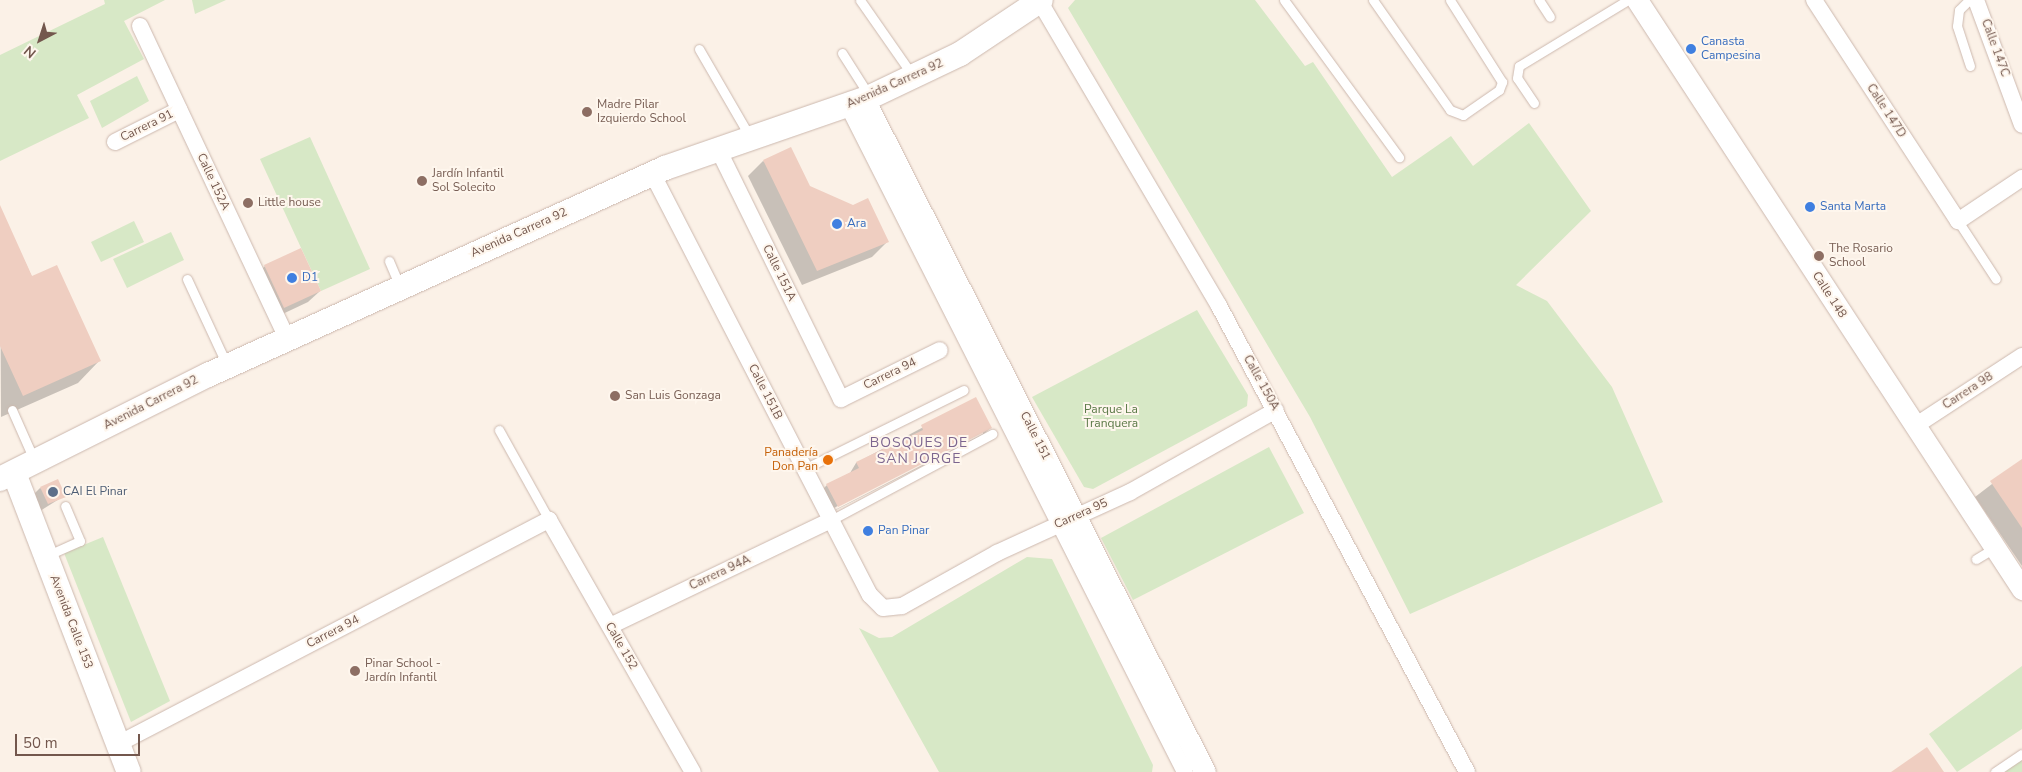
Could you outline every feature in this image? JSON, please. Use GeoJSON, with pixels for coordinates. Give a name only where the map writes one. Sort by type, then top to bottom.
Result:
{"type":"FeatureCollection","features":[{"type":"Feature","properties":{"kind":"main road","name":"Avenida Carrera 92"},"geometry":{"type":"LineString","coordinates":[[7,476],[227,365],[399,285],[717,147],[861,101],[960,54],[1040,1]]}},
{"type":"Feature","properties":{"kind":"main road","name":"Avenida Calle 153"},"geometry":{"type":"LineString","coordinates":[[7,476],[46,556],[129,772]]}},
{"type":"Feature","properties":{"kind":"street","name":"Calle 148"},"geometry":{"type":"LineString","coordinates":[[1637,0],[2022,589]]}},
{"type":"Feature","properties":{"kind":"street","name":"Calle 147D"},"geometry":{"type":"LineString","coordinates":[[1814,0],[1958,221]]}},
{"type":"Feature","properties":{"kind":"street","name":"Calle 147C"},"geometry":{"type":"LineString","coordinates":[[1976,0],[2022,125]]}},
{"type":"Feature","properties":{"kind":"street","name":"Calle 150A"},"geometry":{"type":"LineString","coordinates":[[1040,1],[1276,410],[1467,772]]}},
{"type":"Feature","properties":{"kind":"street","name":"Calle 152A"},"geometry":{"type":"LineString","coordinates":[[140,26],[287,338]]}},
{"type":"Feature","properties":{"kind":"street","name":"Calle 151"},"geometry":{"type":"LineString","coordinates":[[861,101],[1068,520],[1185,772]]}},
{"type":"Feature","properties":{"kind":"street","name":"Carrera 91"},"geometry":{"type":"LineString","coordinates":[[115,142],[179,110]]}},
{"type":"Feature","properties":{"kind":"street","name":"Calle 151A"},"geometry":{"type":"LineString","coordinates":[[717,147],[841,399]]}},
{"type":"Feature","properties":{"kind":"street","name":"Calle 151B"},"geometry":{"type":"LineString","coordinates":[[652,174],[870,595],[883,608]]}},
{"type":"Feature","properties":{"kind":"street"},"geometry":{"type":"LineString","coordinates":[[1958,221],[2022,178]]}},
{"type":"Feature","properties":{"kind":"street","name":"Carrera 94"},"geometry":{"type":"LineString","coordinates":[[841,399],[940,350]]}},
{"type":"Feature","properties":{"kind":"street","name":"Carrera 98"},"geometry":{"type":"LineString","coordinates":[[1914,426],[2022,356]]}},
{"type":"Feature","properties":{"kind":"street","name":"Carrera 95"},"geometry":{"type":"LineString","coordinates":[[883,608],[902,606],[1068,520],[1159,477],[1276,410]]}},
{"type":"Feature","properties":{"kind":"street","name":"Carrera 94"},"geometry":{"type":"LineString","coordinates":[[118,744],[549,520]]}},
{"type":"Feature","properties":{"kind":"street","name":"Calle 152"},"geometry":{"type":"LineString","coordinates":[[549,520],[693,772]]}},
{"type":"Feature","properties":{"kind":"street","name":"Carrera 94A"},"geometry":{"type":"LineString","coordinates":[[610,626],[831,520]]}},
{"type":"Feature","properties":{"kind":"street","name":"Calle 151"},"geometry":{"type":"LineString","coordinates":[[1068,520],[1206,772]]}},
{"type":"Feature","properties":{"kind":"lane"},"geometry":{"type":"LineString","coordinates":[[860,0],[913,76]]}},
{"type":"Feature","properties":{"kind":"lane"},"geometry":{"type":"LineString","coordinates":[[1284,0],[1399,157]]}},
{"type":"Feature","properties":{"kind":"lane"},"geometry":{"type":"LineString","coordinates":[[1373,0],[1450,110],[1463,115],[1499,90],[1502,82],[1450,0]]}},
{"type":"Feature","properties":{"kind":"lane"},"geometry":{"type":"LineString","coordinates":[[1539,0],[1550,17]]}},
{"type":"Feature","properties":{"kind":"lane"},"geometry":{"type":"LineString","coordinates":[[1534,103],[1517,78],[1519,66],[1628,0]]}},
{"type":"Feature","properties":{"kind":"lane"},"geometry":{"type":"LineString","coordinates":[[1969,0],[1959,10],[1957,26],[1970,66]]}},
{"type":"Feature","properties":{"kind":"lane"},"geometry":{"type":"LineString","coordinates":[[699,48],[750,137]]}},
{"type":"Feature","properties":{"kind":"lane"},"geometry":{"type":"LineString","coordinates":[[842,53],[861,101]]}},
{"type":"Feature","properties":{"kind":"lane"},"geometry":{"type":"LineString","coordinates":[[1958,221],[1996,279]]}},
{"type":"Feature","properties":{"kind":"lane"},"geometry":{"type":"LineString","coordinates":[[389,261],[399,285]]}},
{"type":"Feature","properties":{"kind":"lane"},"geometry":{"type":"LineString","coordinates":[[187,279],[227,365]]}},
{"type":"Feature","properties":{"kind":"lane"},"geometry":{"type":"LineString","coordinates":[[804,469],[964,390]]}},
{"type":"Feature","properties":{"kind":"lane"},"geometry":{"type":"LineString","coordinates":[[12,410],[35,462]]}},
{"type":"Feature","properties":{"kind":"lane"},"geometry":{"type":"LineString","coordinates":[[498,430],[549,520]]}},
{"type":"Feature","properties":{"kind":"lane"},"geometry":{"type":"LineString","coordinates":[[831,520],[992,434]]}},
{"type":"Feature","properties":{"kind":"lane"},"geometry":{"type":"LineString","coordinates":[[46,556],[80,541],[65,506]]}},
{"type":"Feature","properties":{"kind":"lane"},"geometry":{"type":"LineString","coordinates":[[1976,559],[1994,548]]}},
{"type":"Feature","properties":{"kind":"lane"},"geometry":{"type":"LineString","coordinates":[[1995,772],[2022,754]]}},
{"type":"Feature","properties":{"kind":"green space"},"geometry":{"type":"Polygon","coordinates":[[[104,0],[165,0],[124,21],[144,59],[77,95],[89,118],[0,161],[0,55],[105,4],[104,0]]]}},
{"type":"Feature","properties":{"kind":"green space"},"geometry":{"type":"Polygon","coordinates":[[[192,0],[226,0],[195,14],[192,0]]]}},
{"type":"Feature","properties":{"kind":"green space"},"geometry":{"type":"Polygon","coordinates":[[[1075,0],[1255,0],[1305,66],[1313,62],[1392,177],[1451,136],[1473,166],[1529,123],[1591,211],[1516,285],[1547,301],[1612,387],[1663,502],[1410,614],[1310,417],[1068,8],[1075,0]]]}},
{"type":"Feature","properties":{"kind":"green space"},"geometry":{"type":"Polygon","coordinates":[[[137,76],[149,101],[102,128],[90,101],[137,76]]]}},
{"type":"Feature","properties":{"kind":"green space"},"geometry":{"type":"Polygon","coordinates":[[[310,137],[370,269],[321,291],[260,159],[310,137]]]}},
{"type":"Feature","properties":{"kind":"green space"},"geometry":{"type":"Polygon","coordinates":[[[134,221],[144,242],[101,262],[91,242],[134,221]]]}},
{"type":"Feature","properties":{"kind":"green space"},"geometry":{"type":"Polygon","coordinates":[[[171,232],[184,260],[127,288],[113,259],[171,232]]]}},
{"type":"Feature","properties":{"kind":"green space","name":"Parque La Tranquera"},"geometry":{"type":"Polygon","coordinates":[[[1197,310],[1248,395],[1247,406],[1093,489],[1084,487],[1032,397],[1197,310]]]}},
{"type":"Feature","properties":{"kind":"green space"},"geometry":{"type":"Polygon","coordinates":[[[1269,447],[1304,513],[1133,600],[1101,538],[1269,447]]]}},
{"type":"Feature","properties":{"kind":"green space"},"geometry":{"type":"Polygon","coordinates":[[[103,537],[170,701],[131,722],[64,553],[103,537]]]}},
{"type":"Feature","properties":{"kind":"green space"},"geometry":{"type":"Polygon","coordinates":[[[1027,557],[1052,559],[1153,765],[1152,772],[939,772],[859,628],[879,638],[892,637],[1027,557]]]}},
{"type":"Feature","properties":{"kind":"green space"},"geometry":{"type":"Polygon","coordinates":[[[2022,666],[2022,729],[1957,772],[1929,734],[2022,666]]]}},
{"type":"Feature","properties":{"kind":"green space"},"geometry":{"type":"Polygon","coordinates":[[[2022,753],[2022,772],[1996,772],[2022,753]]]}},
{"type":"Feature","properties":{"kind":"building","name":"Ara"},"geometry":{"type":"Polygon","coordinates":[[[791,147],[810,186],[853,205],[868,198],[889,242],[817,271],[763,160],[791,147]]]}},
{"type":"Feature","properties":{"kind":"building"},"geometry":{"type":"Polygon","coordinates":[[[0,205],[32,276],[57,265],[101,361],[23,396],[0,346],[0,205]]]}},
{"type":"Feature","properties":{"kind":"building","name":"D1"},"geometry":{"type":"Polygon","coordinates":[[[301,248],[321,291],[284,308],[264,265],[301,248]]]}},
{"type":"Feature","properties":{"kind":"building"},"geometry":{"type":"Polygon","coordinates":[[[976,397],[992,428],[838,507],[826,484],[859,468],[856,462],[923,430],[921,425],[976,397]]]}},
{"type":"Feature","properties":{"kind":"building"},"geometry":{"type":"Polygon","coordinates":[[[2022,459],[2022,528],[1990,481],[2022,459]]]}},
{"type":"Feature","properties":{"kind":"building","name":"CAI El Pinar"},"geometry":{"type":"Polygon","coordinates":[[[58,479],[66,497],[48,504],[40,487],[58,479]]]}},
{"type":"Feature","properties":{"kind":"building"},"geometry":{"type":"Polygon","coordinates":[[[1927,747],[1944,772],[1891,772],[1927,747]]]}},
{"type":"Feature","properties":{"kind":"place","name":"Canasta Campesina"},"geometry":{"type":"Point","coordinates":[1691,49]}},
{"type":"Feature","properties":{"kind":"place","name":"Madre Pilar Izquierdo School"},"geometry":{"type":"Point","coordinates":[587,112]}},
{"type":"Feature","properties":{"kind":"place","name":"Jardín Infantil Sol Solecito"},"geometry":{"type":"Point","coordinates":[422,181]}},
{"type":"Feature","properties":{"kind":"place","name":"Little house"},"geometry":{"type":"Point","coordinates":[248,203]}},
{"type":"Feature","properties":{"kind":"place","name":"Santa Marta"},"geometry":{"type":"Point","coordinates":[1810,207]}},
{"type":"Feature","properties":{"kind":"place","name":"Ara"},"geometry":{"type":"Point","coordinates":[837,224]}},
{"type":"Feature","properties":{"kind":"place","name":"The Rosario School"},"geometry":{"type":"Point","coordinates":[1819,256]}},
{"type":"Feature","properties":{"kind":"place","name":"D1"},"geometry":{"type":"Point","coordinates":[292,278]}},
{"type":"Feature","properties":{"kind":"place","name":"San Luis Gonzaga"},"geometry":{"type":"Point","coordinates":[615,396]}},
{"type":"Feature","properties":{"kind":"place","name":"Panadería Don Pan"},"geometry":{"type":"Point","coordinates":[828,460]}},
{"type":"Feature","properties":{"kind":"place","name":"CAI El Pinar"},"geometry":{"type":"Point","coordinates":[53,492]}},
{"type":"Feature","properties":{"kind":"place","name":"Pan Pinar"},"geometry":{"type":"Point","coordinates":[868,531]}},
{"type":"Feature","properties":{"kind":"place","name":"Pinar School - Jardín Infantil"},"geometry":{"type":"Point","coordinates":[355,671]}},
{"type":"Feature","properties":{"kind":"district","name":"BOSQUES DE SAN JORGE"},"geometry":{"type":"Point","coordinates":[919,452]}}]}
